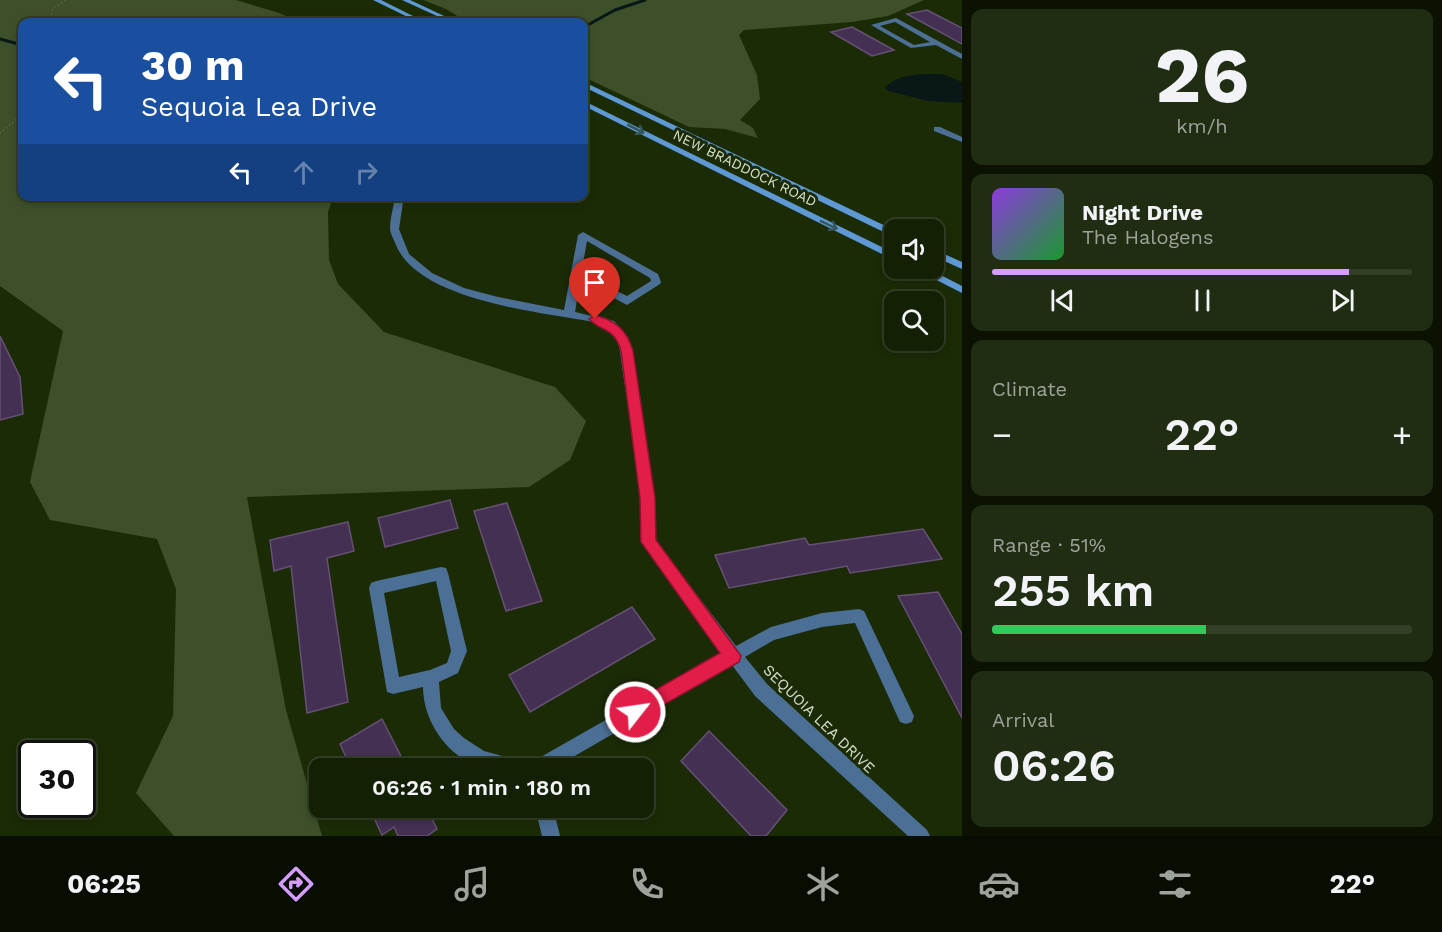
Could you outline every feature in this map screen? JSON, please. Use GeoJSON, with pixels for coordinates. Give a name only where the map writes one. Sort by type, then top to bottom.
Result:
{"type":"FeatureCollection","features":[{"type":"Feature","properties":{"kind":"main road"},"geometry":{"type":"LineString","coordinates":[[376,0],[414,18]]}},
{"type":"Feature","properties":{"kind":"main road"},"geometry":{"type":"LineString","coordinates":[[405,0],[445,18]]}},
{"type":"Feature","properties":{"kind":"main road","name":"NEW BRADDOCK ROAD"},"geometry":{"type":"LineString","coordinates":[[588,86],[884,229]]}},
{"type":"Feature","properties":{"kind":"main road","name":"NEW BRADDOCK ROAD"},"geometry":{"type":"LineString","coordinates":[[588,105],[884,251]]}},
{"type":"Feature","properties":{"kind":"main road"},"geometry":{"type":"LineString","coordinates":[[944,257],[962,266]]}},
{"type":"Feature","properties":{"kind":"main road"},"geometry":{"type":"LineString","coordinates":[[940,279],[962,290]]}},
{"type":"Feature","properties":{"kind":"street"},"geometry":{"type":"LineString","coordinates":[[937,43],[913,47],[874,25],[896,20],[962,57]]}},
{"type":"Feature","properties":{"kind":"street"},"geometry":{"type":"LineString","coordinates":[[937,129],[962,140]]}},
{"type":"Feature","properties":{"kind":"street","name":"SEQUOIA LEA DRIVE"},"geometry":{"type":"LineString","coordinates":[[399,201],[395,220],[396,237],[403,253],[432,278],[486,298],[569,313],[610,324],[623,337],[648,498],[648,542],[732,656],[761,690],[818,745],[921,836]]}},
{"type":"Feature","properties":{"kind":"street"},"geometry":{"type":"LineString","coordinates":[[569,313],[574,284],[583,235],[654,276],[656,282],[627,301],[599,286],[574,284]]}},
{"type":"Feature","properties":{"kind":"street"},"geometry":{"type":"LineString","coordinates":[[441,573],[459,651],[453,668],[431,678],[393,686],[376,588],[441,573]]}},
{"type":"Feature","properties":{"kind":"street"},"geometry":{"type":"LineString","coordinates":[[555,758],[771,634],[822,620],[859,616],[906,716]]}},
{"type":"Feature","properties":{"kind":"street"},"geometry":{"type":"LineString","coordinates":[[431,678],[433,710],[448,734],[469,754],[479,758]]}},
{"type":"Feature","properties":{"kind":"street"},"geometry":{"type":"LineString","coordinates":[[547,818],[551,836]]}},
{"type":"Feature","properties":{"kind":"path"},"geometry":{"type":"LineString","coordinates":[[50,18],[53,8],[66,0]]}},
{"type":"Feature","properties":{"kind":"path"},"geometry":{"type":"LineString","coordinates":[[0,133],[18,118]]}},
{"type":"Feature","properties":{"kind":"green space"},"geometry":{"type":"Polygon","coordinates":[[[0,0],[236,0],[291,18],[18,18],[18,201],[332,201],[328,212],[329,260],[338,284],[384,332],[555,387],[586,421],[570,460],[529,487],[247,497],[286,710],[309,790],[309,818],[317,818],[322,836],[174,836],[136,793],[173,716],[176,589],[157,539],[50,520],[30,482],[63,331],[0,286],[0,0]]]}},
{"type":"Feature","properties":{"kind":"green space"},"geometry":{"type":"Polygon","coordinates":[[[423,0],[924,0],[888,16],[852,22],[744,30],[739,35],[757,75],[760,99],[740,120],[753,128],[758,138],[725,129],[689,127],[588,79],[588,18],[461,18],[446,9],[423,0]]]}},
{"type":"Feature","properties":{"kind":"shaded area"},"geometry":{"type":"Polygon","coordinates":[[[919,74],[942,74],[962,82],[962,103],[928,101],[885,88],[890,83],[904,77],[919,74]]]}},
{"type":"Feature","properties":{"kind":"building"},"geometry":{"type":"Polygon","coordinates":[[[927,10],[962,28],[962,44],[907,14],[927,10]]]}},
{"type":"Feature","properties":{"kind":"building"},"geometry":{"type":"Polygon","coordinates":[[[852,27],[894,50],[872,56],[831,32],[852,27]]]}},
{"type":"Feature","properties":{"kind":"building"},"geometry":{"type":"Polygon","coordinates":[[[0,336],[20,377],[23,414],[0,420],[0,336]]]}},
{"type":"Feature","properties":{"kind":"building"},"geometry":{"type":"Polygon","coordinates":[[[450,500],[458,528],[385,547],[378,518],[450,500]]]}},
{"type":"Feature","properties":{"kind":"building"},"geometry":{"type":"Polygon","coordinates":[[[507,503],[542,601],[506,611],[474,511],[507,503]]]}},
{"type":"Feature","properties":{"kind":"building"},"geometry":{"type":"Polygon","coordinates":[[[348,522],[354,551],[327,558],[348,702],[307,713],[291,566],[274,571],[270,540],[348,522]]]}},
{"type":"Feature","properties":{"kind":"building"},"geometry":{"type":"Polygon","coordinates":[[[923,529],[942,559],[850,573],[847,566],[729,588],[715,555],[805,538],[809,545],[923,529]]]}},
{"type":"Feature","properties":{"kind":"building"},"geometry":{"type":"Polygon","coordinates":[[[938,592],[962,634],[962,718],[898,596],[938,592]]]}},
{"type":"Feature","properties":{"kind":"building"},"geometry":{"type":"Polygon","coordinates":[[[632,607],[655,639],[530,712],[509,675],[632,607]]]}},
{"type":"Feature","properties":{"kind":"building"},"geometry":{"type":"Polygon","coordinates":[[[382,719],[402,758],[346,758],[340,744],[382,719]]]}},
{"type":"Feature","properties":{"kind":"building"},"geometry":{"type":"Polygon","coordinates":[[[709,731],[787,810],[766,836],[751,836],[681,761],[709,731]]]}},
{"type":"Feature","properties":{"kind":"building"},"geometry":{"type":"Polygon","coordinates":[[[374,818],[432,818],[437,829],[427,836],[398,836],[394,827],[382,835],[374,818]]]}},
{"type":"Feature","properties":{"kind":"waterway"},"geometry":{"type":"LineString","coordinates":[[588,25],[615,10],[645,0]]}},
{"type":"Feature","properties":{"kind":"waterway"},"geometry":{"type":"LineString","coordinates":[[0,39],[18,44]]}},
{"type":"Feature","properties":{"kind":"route"},"geometry":{"type":"LineString","coordinates":[[595,319],[610,324],[623,337],[627,351],[648,498],[648,542],[674,573],[732,656],[635,712]]}}]}
